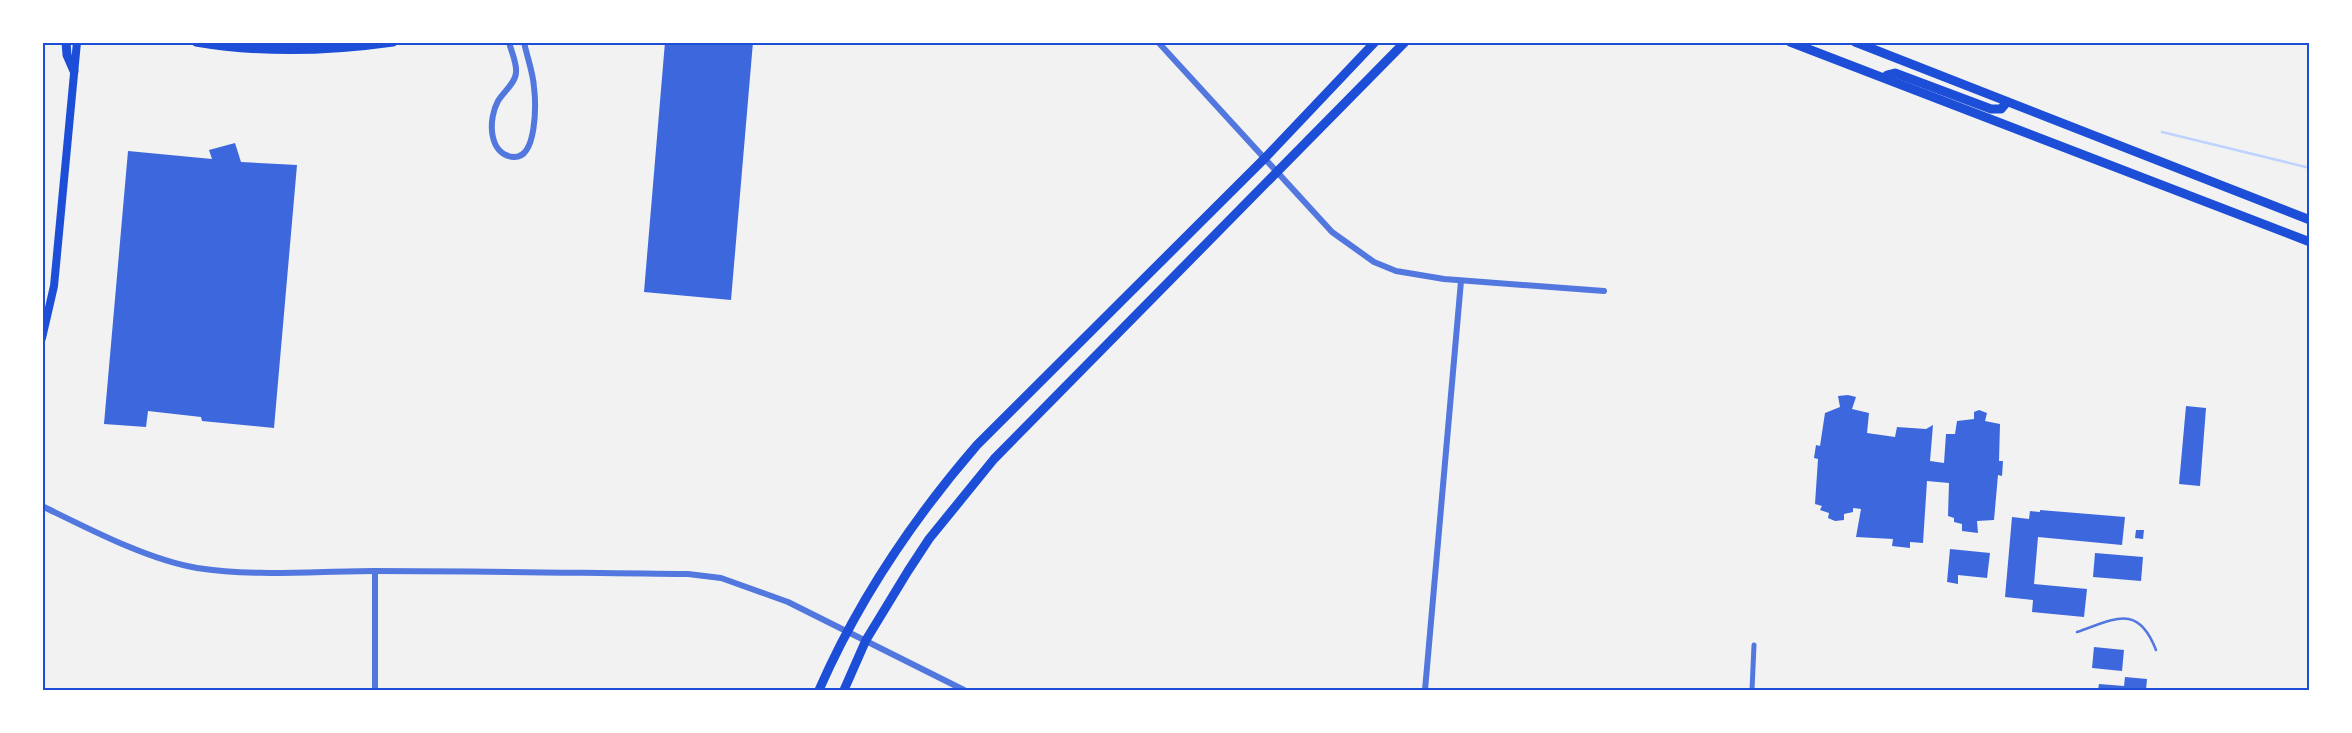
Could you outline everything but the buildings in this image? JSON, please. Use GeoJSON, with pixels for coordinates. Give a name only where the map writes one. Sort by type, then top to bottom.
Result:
{"type":"FeatureCollection","features":[{"type":"Feature","properties":{"kind":"main road"},"geometry":{"type":"LineString","coordinates":[[66,42],[67,55],[74,71]]}},
{"type":"Feature","properties":{"kind":"main road"},"geometry":{"type":"LineString","coordinates":[[42,338],[54,286],[77,42]]}},
{"type":"Feature","properties":{"kind":"main road"},"geometry":{"type":"LineString","coordinates":[[196,42],[286,49],[320,49],[393,42]]}},
{"type":"Feature","properties":{"kind":"main road"},"geometry":{"type":"LineString","coordinates":[[818,690],[847,630],[920,514],[971,452],[1265,158],[1376,42]]}},
{"type":"Feature","properties":{"kind":"main road"},"geometry":{"type":"LineString","coordinates":[[844,690],[866,640],[929,539],[994,460],[1405,42]]}},
{"type":"Feature","properties":{"kind":"main road"},"geometry":{"type":"LineString","coordinates":[[1790,42],[2310,242]]}},
{"type":"Feature","properties":{"kind":"main road"},"geometry":{"type":"LineString","coordinates":[[1855,42],[2310,220]]}},
{"type":"Feature","properties":{"kind":"main road"},"geometry":{"type":"LineString","coordinates":[[1885,78],[1895,73],[1991,109],[2001,109],[2007,102]]}},
{"type":"Feature","properties":{"kind":"street"},"geometry":{"type":"LineString","coordinates":[[509,42],[517,72],[514,80],[498,101],[494,111],[492,129],[494,144],[498,151],[506,156],[519,157],[526,153],[532,140],[535,97],[524,42]]}},
{"type":"Feature","properties":{"kind":"street"},"geometry":{"type":"LineString","coordinates":[[1158,42],[1332,232],[1374,262],[1396,271],[1460,280],[1604,291]]}},
{"type":"Feature","properties":{"kind":"street"},"geometry":{"type":"LineString","coordinates":[[1426,690],[1460,280]]}},
{"type":"Feature","properties":{"kind":"street"},"geometry":{"type":"LineString","coordinates":[[42,506],[95,532],[169,561],[196,568],[244,572],[375,571],[699,575],[721,578],[760,590],[847,630],[964,690]]}},
{"type":"Feature","properties":{"kind":"street"},"geometry":{"type":"LineString","coordinates":[[375,571],[375,690]]}},
{"type":"Feature","properties":{"kind":"street"},"geometry":{"type":"LineString","coordinates":[[1752,690],[1754,645]]}},
{"type":"Feature","properties":{"kind":"lane"},"geometry":{"type":"LineString","coordinates":[[2077,632],[2124,617],[2138,621],[2151,636],[2156,650]]}},
{"type":"Feature","properties":{"kind":"waterway"},"geometry":{"type":"LineString","coordinates":[[2162,132],[2310,168]]}}]}
